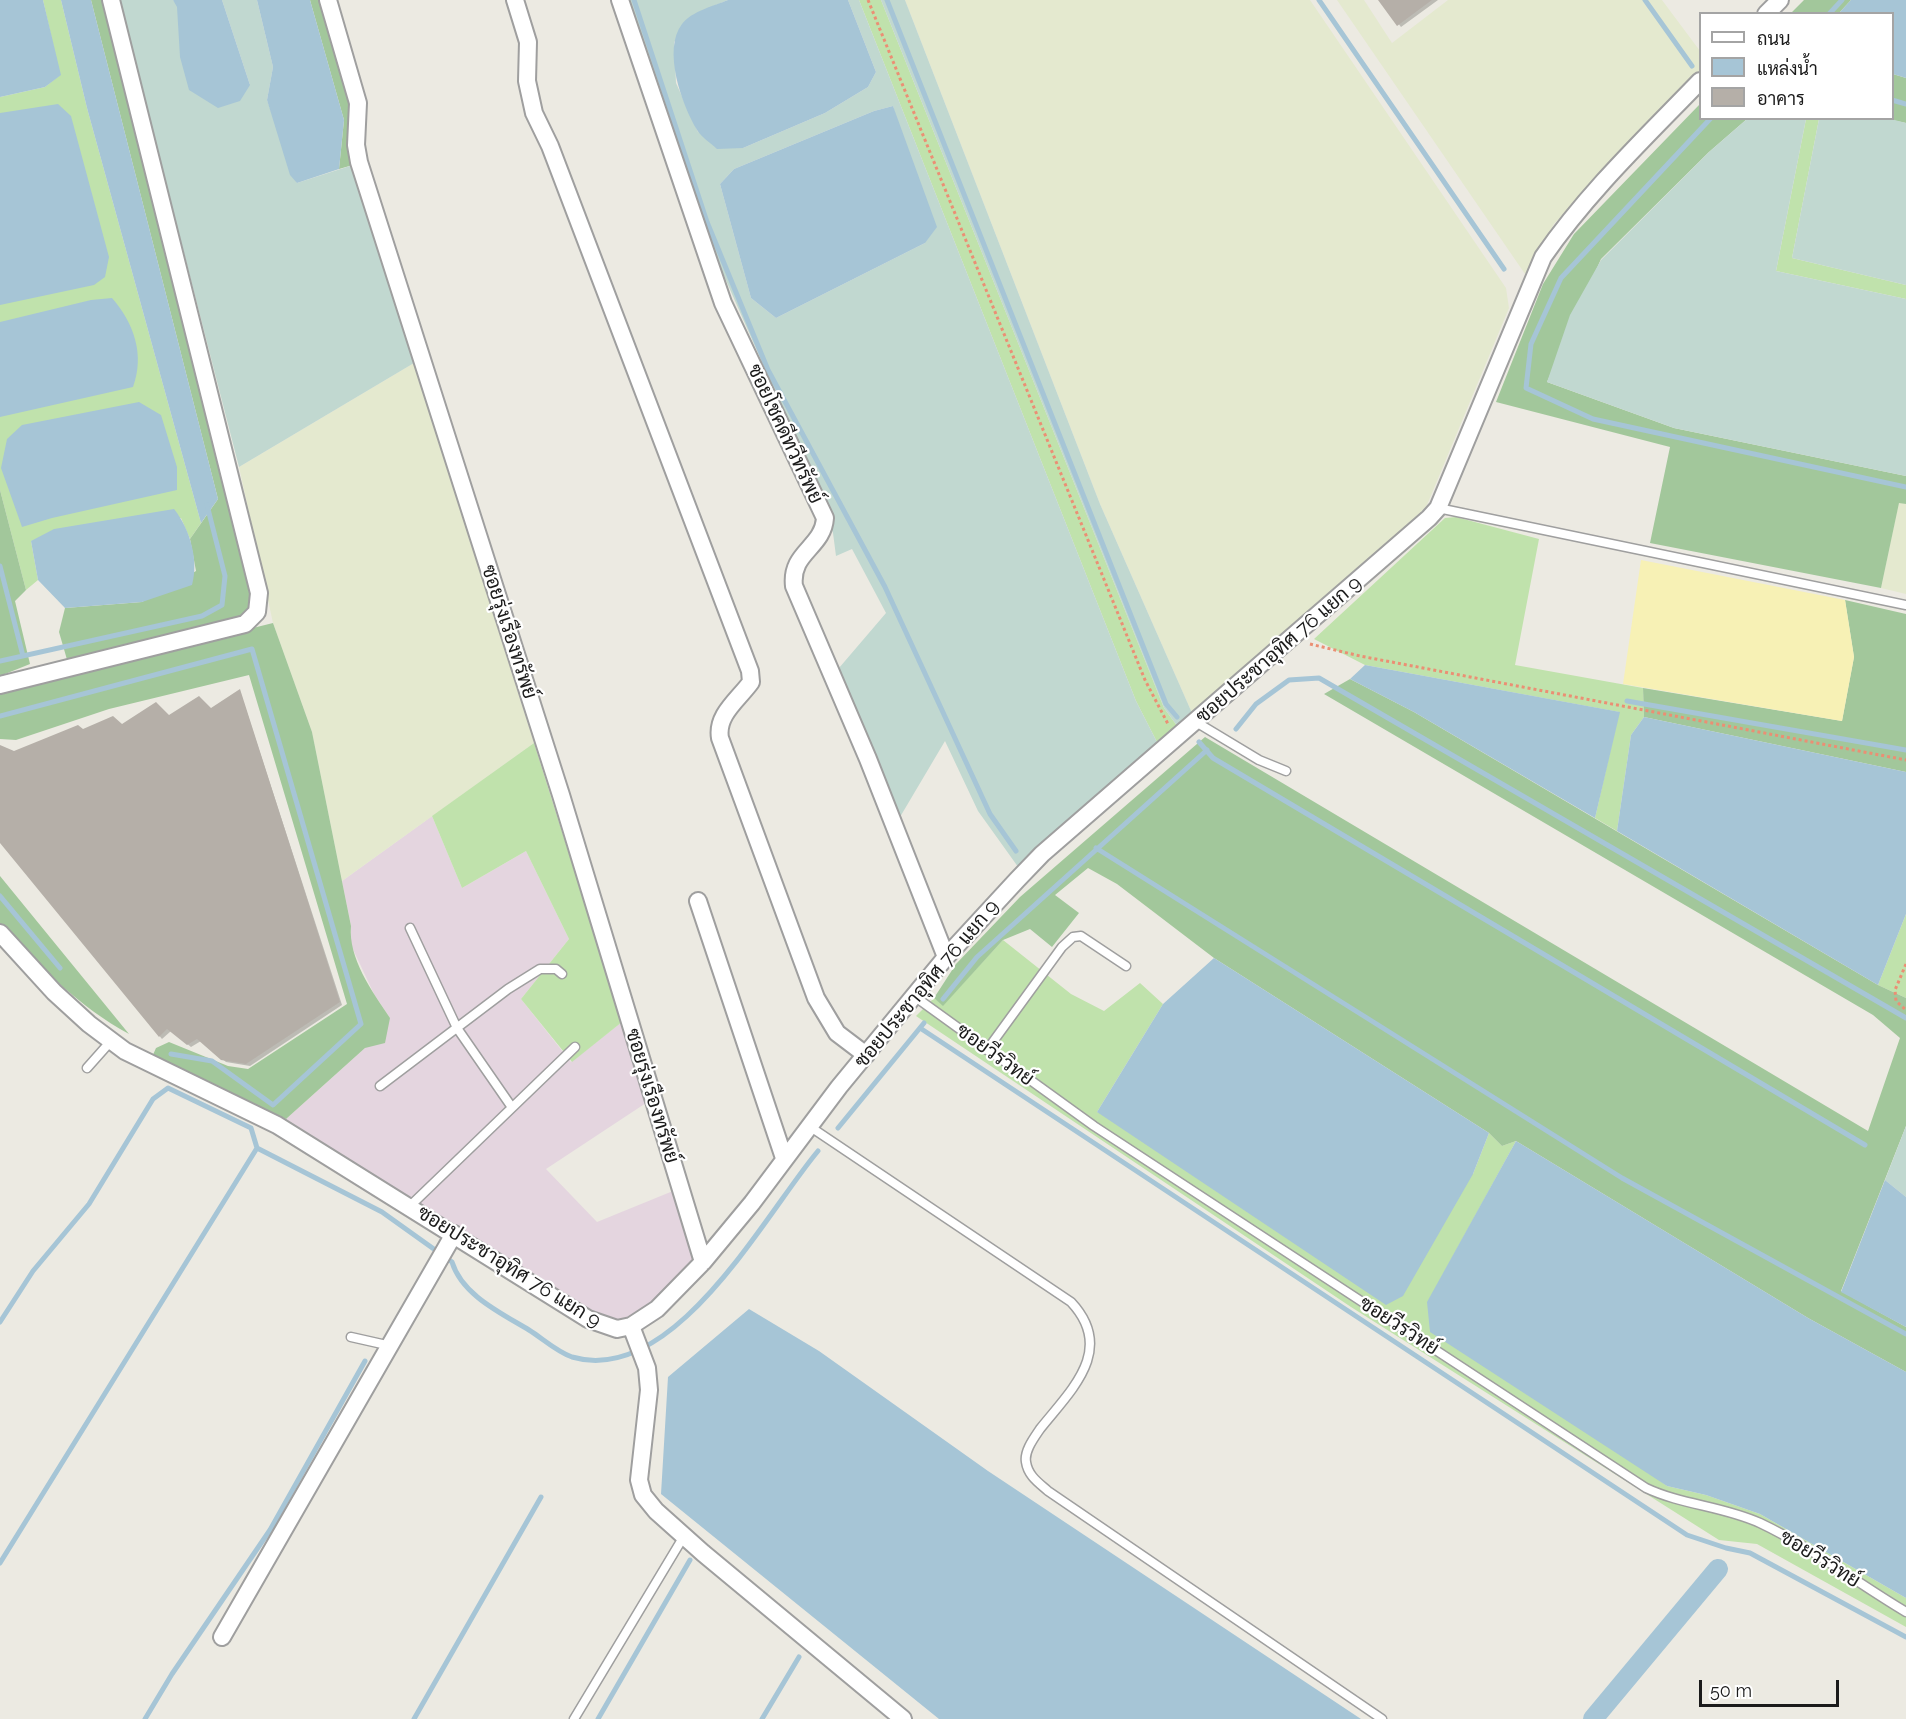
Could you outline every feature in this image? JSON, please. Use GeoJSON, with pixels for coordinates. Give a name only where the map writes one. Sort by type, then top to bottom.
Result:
{"type":"FeatureCollection","features":[{"type":"Feature","properties":{"kind":"street"},"geometry":{"type":"LineString","coordinates":[[0,685],[245,624],[257,612],[259,594],[111,0]]}},
{"type":"Feature","properties":{"kind":"street","name":"ซอยรุ่งเรืองทรัพย์"},"geometry":{"type":"LineString","coordinates":[[328,0],[358,103],[356,145],[359,162],[561,795],[703,1262]]}},
{"type":"Feature","properties":{"kind":"street"},"geometry":{"type":"LineString","coordinates":[[515,0],[528,42],[527,81],[534,113],[550,146],[750,671],[751,682],[721,719],[718,727],[720,738],[816,998],[837,1033],[866,1055]]}},
{"type":"Feature","properties":{"kind":"street","name":"ซอยโชคดีทวีทรัพย์"},"geometry":{"type":"LineString","coordinates":[[620,0],[723,303],[825,518],[824,531],[798,560],[793,575],[794,586],[868,759],[946,957]]}},
{"type":"Feature","properties":{"kind":"street"},"geometry":{"type":"LineString","coordinates":[[1768,12],[1780,0]]}},
{"type":"Feature","properties":{"kind":"street","name":"ซอยประชาอุทิศ 76 แยก 9"},"geometry":{"type":"LineString","coordinates":[[0,933],[54,992],[111,1041],[159,1070],[277,1125],[588,1319],[617,1329],[632,1326],[657,1310],[703,1262],[808,1126],[946,957],[1042,854],[1416,532],[1438,508],[1543,257],[1567,222],[1608,175],[1699,83]]}},
{"type":"Feature","properties":{"kind":"street"},"geometry":{"type":"LineString","coordinates":[[698,901],[784,1158]]}},
{"type":"Feature","properties":{"kind":"street"},"geometry":{"type":"LineString","coordinates":[[222,1637],[454,1234]]}},
{"type":"Feature","properties":{"kind":"street"},"geometry":{"type":"LineString","coordinates":[[632,1326],[647,1368],[649,1390],[639,1480],[643,1495],[684,1536],[903,1719]]}},
{"type":"Feature","properties":{"kind":"lane"},"geometry":{"type":"LineString","coordinates":[[1438,508],[1906,605]]}},
{"type":"Feature","properties":{"kind":"lane"},"geometry":{"type":"LineString","coordinates":[[1196,723],[1259,760],[1286,771]]}},
{"type":"Feature","properties":{"kind":"lane"},"geometry":{"type":"LineString","coordinates":[[410,928],[456,1028],[512,1106]]}},
{"type":"Feature","properties":{"kind":"lane"},"geometry":{"type":"LineString","coordinates":[[987,1050],[1062,947],[1073,937],[1081,936],[1126,966]]}},
{"type":"Feature","properties":{"kind":"lane"},"geometry":{"type":"LineString","coordinates":[[380,1086],[508,989],[540,969],[556,969],[562,974]]}},
{"type":"Feature","properties":{"kind":"lane","name":"ซอยวีรวิทย์"},"geometry":{"type":"LineString","coordinates":[[914,996],[1094,1126],[1646,1488],[1663,1496],[1705,1504],[1760,1523],[1906,1612]]}},
{"type":"Feature","properties":{"kind":"lane"},"geometry":{"type":"LineString","coordinates":[[87,1068],[111,1041]]}},
{"type":"Feature","properties":{"kind":"lane"},"geometry":{"type":"LineString","coordinates":[[410,1206],[575,1047]]}},
{"type":"Feature","properties":{"kind":"lane"},"geometry":{"type":"LineString","coordinates":[[808,1126],[1071,1302],[1082,1314],[1087,1328],[1089,1360],[1082,1375],[1035,1436],[1026,1461],[1031,1476],[1048,1491],[1382,1719]]}},
{"type":"Feature","properties":{"kind":"lane"},"geometry":{"type":"LineString","coordinates":[[351,1337],[391,1346]]}},
{"type":"Feature","properties":{"kind":"lane"},"geometry":{"type":"LineString","coordinates":[[574,1719],[684,1536]]}},
{"type":"Feature","properties":{"kind":"path"},"geometry":{"type":"LineString","coordinates":[[868,0],[1144,680],[1157,708],[1178,738]]}},
{"type":"Feature","properties":{"kind":"path"},"geometry":{"type":"LineString","coordinates":[[1291,639],[1359,656],[1906,760]]}},
{"type":"Feature","properties":{"kind":"path"},"geometry":{"type":"LineString","coordinates":[[1906,964],[1895,990],[1896,1001],[1906,1010]]}},
{"type":"Feature","properties":{"kind":"shaded area"},"geometry":{"type":"Polygon","coordinates":[[[119,0],[173,0],[250,85],[222,0],[257,0],[273,67],[267,100],[297,183],[353,165],[414,363],[239,467],[119,0]]]}},
{"type":"Feature","properties":{"kind":"shaded area"},"geometry":{"type":"Polygon","coordinates":[[[622,0],[728,0],[699,12],[674,42],[676,83],[698,132],[743,148],[825,113],[868,87],[876,72],[848,0],[859,0],[1136,701],[1157,742],[1165,743],[1021,871],[978,811],[945,741],[900,817],[839,668],[886,613],[852,549],[836,556],[833,533],[817,487],[706,235],[622,0]],[[893,106],[874,111],[734,169],[720,184],[751,298],[776,318],[925,243],[893,106]]]}},
{"type":"Feature","properties":{"kind":"shaded area"},"geometry":{"type":"Polygon","coordinates":[[[881,0],[905,0],[1100,504],[1192,713],[1178,727],[1164,708],[881,0]]]}},
{"type":"Feature","properties":{"kind":"shaded area"},"geometry":{"type":"Polygon","coordinates":[[[1746,120],[1806,120],[1776,271],[1906,299],[1906,476],[1674,428],[1547,382],[1570,315],[1601,260],[1709,152],[1746,120]]]}},
{"type":"Feature","properties":{"kind":"shaded area"},"geometry":{"type":"Polygon","coordinates":[[[1819,120],[1894,120],[1906,123],[1906,285],[1792,258],[1819,120]]]}},
{"type":"Feature","properties":{"kind":"shaded area"},"geometry":{"type":"Polygon","coordinates":[[[432,816],[462,888],[526,851],[569,939],[521,999],[571,1062],[622,1022],[646,1103],[546,1169],[597,1222],[673,1191],[694,1261],[649,1309],[627,1322],[605,1320],[286,1119],[365,1048],[390,1018],[374,994],[350,943],[351,926],[342,881],[432,816]]]}},
{"type":"Feature","properties":{"kind":"shaded area"},"geometry":{"type":"Polygon","coordinates":[[[1906,1126],[1906,1197],[1885,1180],[1906,1126]]]}},
{"type":"Feature","properties":{"kind":"green space"},"geometry":{"type":"Polygon","coordinates":[[[43,0],[61,0],[87,108],[201,523],[190,539],[181,518],[31,541],[38,580],[26,590],[0,490],[0,97],[45,87],[60,75],[43,0]]]}},
{"type":"Feature","properties":{"kind":"green space"},"geometry":{"type":"Polygon","coordinates":[[[91,0],[106,0],[254,594],[252,608],[240,620],[68,663],[59,632],[65,608],[142,602],[196,571],[190,539],[218,499],[91,0]]]}},
{"type":"Feature","properties":{"kind":"green space"},"geometry":{"type":"Polygon","coordinates":[[[310,0],[325,0],[355,109],[353,165],[339,169],[344,120],[310,0]]]}},
{"type":"Feature","properties":{"kind":"green space"},"geometry":{"type":"Polygon","coordinates":[[[859,0],[881,0],[1164,708],[1178,727],[1165,743],[1157,742],[1136,701],[859,0]]]}},
{"type":"Feature","properties":{"kind":"green space"},"geometry":{"type":"Polygon","coordinates":[[[905,0],[1310,0],[1506,288],[1509,308],[1427,505],[1414,520],[1192,713],[1100,504],[905,0]]]}},
{"type":"Feature","properties":{"kind":"green space"},"geometry":{"type":"Polygon","coordinates":[[[1337,0],[1364,0],[1392,43],[1448,0],[1662,0],[1699,50],[1699,71],[1554,224],[1525,274],[1337,0]]]}},
{"type":"Feature","properties":{"kind":"green space"},"geometry":{"type":"Polygon","coordinates":[[[1804,0],[1851,0],[1840,12],[1792,12],[1804,0]]]}},
{"type":"Feature","properties":{"kind":"green space"},"geometry":{"type":"Polygon","coordinates":[[[1894,74],[1906,78],[1906,123],[1892,120],[1894,120],[1894,74]]]}},
{"type":"Feature","properties":{"kind":"green space"},"geometry":{"type":"Polygon","coordinates":[[[1699,105],[1699,120],[1746,120],[1709,152],[1601,259],[1547,382],[1674,428],[1906,476],[1906,504],[1899,503],[1881,588],[1650,543],[1670,447],[1496,402],[1543,284],[1574,234],[1699,105]]]}},
{"type":"Feature","properties":{"kind":"green space"},"geometry":{"type":"Polygon","coordinates":[[[1806,120],[1819,120],[1792,258],[1906,285],[1906,299],[1776,271],[1806,120]]]}},
{"type":"Feature","properties":{"kind":"green space"},"geometry":{"type":"Polygon","coordinates":[[[414,363],[534,743],[342,881],[312,732],[273,623],[239,467],[414,363]]]}},
{"type":"Feature","properties":{"kind":"green space"},"geometry":{"type":"Polygon","coordinates":[[[0,490],[26,590],[15,601],[30,664],[0,676],[0,490]]]}},
{"type":"Feature","properties":{"kind":"green space"},"geometry":{"type":"Polygon","coordinates":[[[1899,502],[1906,504],[1906,594],[1881,588],[1899,502]]]}},
{"type":"Feature","properties":{"kind":"green space"},"geometry":{"type":"Polygon","coordinates":[[[1456,517],[1539,539],[1515,665],[1643,688],[1644,717],[1631,735],[1617,831],[1595,818],[1619,712],[1365,665],[1314,639],[1445,518],[1456,517]]]}},
{"type":"Feature","properties":{"kind":"green space"},"geometry":{"type":"Polygon","coordinates":[[[1845,600],[1906,614],[1906,772],[1644,717],[1643,688],[1842,721],[1854,657],[1845,600]]]}},
{"type":"Feature","properties":{"kind":"green space"},"geometry":{"type":"Polygon","coordinates":[[[273,623],[312,732],[351,926],[353,950],[363,974],[390,1018],[385,1043],[365,1048],[286,1119],[152,1057],[156,1048],[169,1042],[228,1066],[248,1069],[347,1004],[249,675],[109,709],[16,740],[0,739],[0,691],[273,623]]]}},
{"type":"Feature","properties":{"kind":"green space"},"geometry":{"type":"Polygon","coordinates":[[[1350,679],[1414,712],[1878,985],[1906,998],[1906,1126],[1841,1291],[1906,1327],[1906,1372],[1808,1318],[1516,1141],[1502,1146],[1489,1133],[1214,958],[1117,884],[1088,868],[1055,895],[1079,913],[1052,947],[1030,929],[1003,940],[943,1006],[934,998],[956,964],[1020,897],[1205,737],[1868,1131],[1900,1038],[1873,1015],[1324,694],[1350,679]]]}},
{"type":"Feature","properties":{"kind":"green space"},"geometry":{"type":"Polygon","coordinates":[[[534,743],[622,1022],[572,1062],[521,999],[569,939],[526,851],[462,888],[432,816],[534,743]]]}},
{"type":"Feature","properties":{"kind":"green space"},"geometry":{"type":"Polygon","coordinates":[[[0,876],[129,1034],[76,998],[0,923],[0,876]]]}},
{"type":"Feature","properties":{"kind":"green space"},"geometry":{"type":"Polygon","coordinates":[[[1906,914],[1906,998],[1878,985],[1906,914]]]}},
{"type":"Feature","properties":{"kind":"green space"},"geometry":{"type":"Polygon","coordinates":[[[1003,940],[1071,994],[1104,1011],[1140,983],[1163,1004],[1097,1112],[1473,1174],[1489,1133],[1502,1146],[1516,1141],[1428,1302],[1667,1486],[1706,1495],[1760,1514],[1906,1598],[1906,1627],[1757,1544],[1719,1540],[1351,1307],[916,1016],[934,998],[943,1005],[1003,940]]]}},
{"type":"Feature","properties":{"kind":"sand"},"geometry":{"type":"Polygon","coordinates":[[[1641,560],[1845,600],[1854,657],[1842,721],[1623,684],[1641,560]]]}},
{"type":"Feature","properties":{"kind":"water"},"geometry":{"type":"Polygon","coordinates":[[[0,0],[43,0],[61,75],[45,87],[0,97],[0,0]]]}},
{"type":"Feature","properties":{"kind":"water"},"geometry":{"type":"Polygon","coordinates":[[[61,0],[91,0],[218,499],[201,523],[87,108],[61,0]]]}},
{"type":"Feature","properties":{"kind":"water"},"geometry":{"type":"Polygon","coordinates":[[[173,0],[222,0],[250,85],[240,101],[218,108],[189,90],[180,57],[177,7],[173,0]]]}},
{"type":"Feature","properties":{"kind":"water"},"geometry":{"type":"Polygon","coordinates":[[[257,0],[310,0],[344,120],[339,169],[297,183],[290,175],[267,100],[273,67],[257,0]]]}},
{"type":"Feature","properties":{"kind":"water"},"geometry":{"type":"Polygon","coordinates":[[[728,0],[848,0],[876,72],[868,87],[825,113],[743,148],[717,149],[699,133],[691,119],[676,77],[674,48],[676,35],[686,19],[697,12],[728,0]]]}},
{"type":"Feature","properties":{"kind":"water"},"geometry":{"type":"Polygon","coordinates":[[[1851,0],[1906,0],[1906,78],[1894,74],[1894,12],[1840,12],[1851,0]]]}},
{"type":"Feature","properties":{"kind":"water"},"geometry":{"type":"Polygon","coordinates":[[[58,104],[71,116],[109,257],[105,277],[94,285],[0,305],[0,113],[58,104]]]}},
{"type":"Feature","properties":{"kind":"water"},"geometry":{"type":"Polygon","coordinates":[[[893,106],[937,227],[925,243],[776,318],[751,298],[720,184],[734,169],[874,111],[893,106]]]}},
{"type":"Feature","properties":{"kind":"water"},"geometry":{"type":"Polygon","coordinates":[[[112,298],[126,318],[135,340],[138,363],[133,387],[0,417],[0,322],[91,300],[112,298]]]}},
{"type":"Feature","properties":{"kind":"water"},"geometry":{"type":"Polygon","coordinates":[[[139,402],[161,415],[177,467],[177,490],[22,527],[1,468],[7,439],[22,425],[139,402]]]}},
{"type":"Feature","properties":{"kind":"water"},"geometry":{"type":"Polygon","coordinates":[[[174,509],[185,526],[192,545],[194,575],[192,585],[142,602],[65,608],[38,580],[31,541],[54,529],[174,509]]]}},
{"type":"Feature","properties":{"kind":"water"},"geometry":{"type":"Polygon","coordinates":[[[1365,665],[1620,712],[1595,818],[1414,712],[1350,679],[1365,665]]]}},
{"type":"Feature","properties":{"kind":"water"},"geometry":{"type":"Polygon","coordinates":[[[1644,717],[1906,772],[1906,914],[1878,985],[1617,831],[1631,735],[1644,717]]]}},
{"type":"Feature","properties":{"kind":"water"},"geometry":{"type":"Polygon","coordinates":[[[1214,958],[1489,1133],[1473,1174],[1403,1296],[1386,1305],[1097,1112],[1163,1004],[1214,958]]]}},
{"type":"Feature","properties":{"kind":"water"},"geometry":{"type":"Polygon","coordinates":[[[1516,1141],[1808,1318],[1906,1372],[1906,1598],[1760,1514],[1706,1495],[1667,1486],[1430,1332],[1427,1302],[1516,1141]]]}},
{"type":"Feature","properties":{"kind":"water"},"geometry":{"type":"Polygon","coordinates":[[[1885,1180],[1906,1197],[1906,1327],[1841,1292],[1885,1180]]]}},
{"type":"Feature","properties":{"kind":"water"},"geometry":{"type":"Polygon","coordinates":[[[749,1309],[819,1351],[988,1471],[1361,1719],[939,1719],[661,1494],[668,1377],[749,1309]]]}},
{"type":"Feature","properties":{"kind":"building"},"geometry":{"type":"Polygon","coordinates":[[[1378,0],[1432,0],[1397,26],[1378,0]]]}},
{"type":"Feature","properties":{"kind":"building"},"geometry":{"type":"Polygon","coordinates":[[[240,689],[340,1002],[246,1064],[221,1060],[197,1039],[187,1045],[167,1029],[159,1037],[0,843],[0,745],[14,751],[78,725],[83,729],[113,716],[122,724],[156,702],[169,715],[199,696],[211,708],[240,689]]]}},
{"type":"Feature","properties":{"kind":"waterway"},"geometry":{"type":"LineString","coordinates":[[634,0],[707,222],[768,370],[885,587],[990,814],[1016,851]]}},
{"type":"Feature","properties":{"kind":"waterway"},"geometry":{"type":"LineString","coordinates":[[887,0],[1166,704],[1177,717]]}},
{"type":"Feature","properties":{"kind":"waterway"},"geometry":{"type":"LineString","coordinates":[[1319,0],[1504,269]]}},
{"type":"Feature","properties":{"kind":"waterway"},"geometry":{"type":"LineString","coordinates":[[1645,0],[1692,66]]}},
{"type":"Feature","properties":{"kind":"waterway"},"geometry":{"type":"LineString","coordinates":[[1831,12],[1842,0]]}},
{"type":"Feature","properties":{"kind":"waterway"},"geometry":{"type":"LineString","coordinates":[[1894,101],[1906,104]]}},
{"type":"Feature","properties":{"kind":"waterway"},"geometry":{"type":"LineString","coordinates":[[1709,120],[1561,278],[1531,344],[1526,388],[1593,419],[1906,487]]}},
{"type":"Feature","properties":{"kind":"waterway"},"geometry":{"type":"LineString","coordinates":[[0,661],[202,616],[222,605],[225,576],[207,505]]}},
{"type":"Feature","properties":{"kind":"waterway"},"geometry":{"type":"LineString","coordinates":[[0,566],[23,656]]}},
{"type":"Feature","properties":{"kind":"waterway"},"geometry":{"type":"LineString","coordinates":[[0,716],[252,649],[361,1024],[273,1105],[212,1061],[171,1054]]}},
{"type":"Feature","properties":{"kind":"waterway"},"geometry":{"type":"LineString","coordinates":[[1236,729],[1256,704],[1289,680],[1319,678],[1906,1018]]}},
{"type":"Feature","properties":{"kind":"waterway"},"geometry":{"type":"LineString","coordinates":[[1627,701],[1906,750]]}},
{"type":"Feature","properties":{"kind":"waterway"},"geometry":{"type":"LineString","coordinates":[[1199,742],[1213,758],[1865,1145]]}},
{"type":"Feature","properties":{"kind":"waterway"},"geometry":{"type":"LineString","coordinates":[[943,999],[977,957],[1207,750]]}},
{"type":"Feature","properties":{"kind":"waterway"},"geometry":{"type":"LineString","coordinates":[[1096,848],[1622,1178],[1906,1334]]}},
{"type":"Feature","properties":{"kind":"waterway"},"geometry":{"type":"LineString","coordinates":[[0,896],[60,968]]}},
{"type":"Feature","properties":{"kind":"waterway"},"geometry":{"type":"LineString","coordinates":[[838,1128],[924,1023]]}},
{"type":"Feature","properties":{"kind":"waterway"},"geometry":{"type":"LineString","coordinates":[[920,1028],[1687,1535],[1750,1553],[1906,1637]]}},
{"type":"Feature","properties":{"kind":"waterway"},"geometry":{"type":"LineString","coordinates":[[0,1322],[33,1271],[89,1204],[153,1099],[168,1088],[251,1128],[257,1148],[382,1212],[452,1262],[457,1274],[473,1294],[572,1357],[610,1359],[646,1346],[681,1322],[744,1252],[818,1151]]}},
{"type":"Feature","properties":{"kind":"waterway"},"geometry":{"type":"LineString","coordinates":[[0,1563],[257,1148]]}},
{"type":"Feature","properties":{"kind":"waterway"},"geometry":{"type":"LineString","coordinates":[[145,1719],[172,1674],[270,1530],[365,1361]]}},
{"type":"Feature","properties":{"kind":"waterway"},"geometry":{"type":"LineString","coordinates":[[414,1719],[541,1497]]}},
{"type":"Feature","properties":{"kind":"waterway"},"geometry":{"type":"LineString","coordinates":[[598,1719],[690,1560]]}},
{"type":"Feature","properties":{"kind":"waterway"},"geometry":{"type":"LineString","coordinates":[[1593,1719],[1718,1569]]}},
{"type":"Feature","properties":{"kind":"waterway"},"geometry":{"type":"LineString","coordinates":[[762,1719],[799,1657]]}}]}
